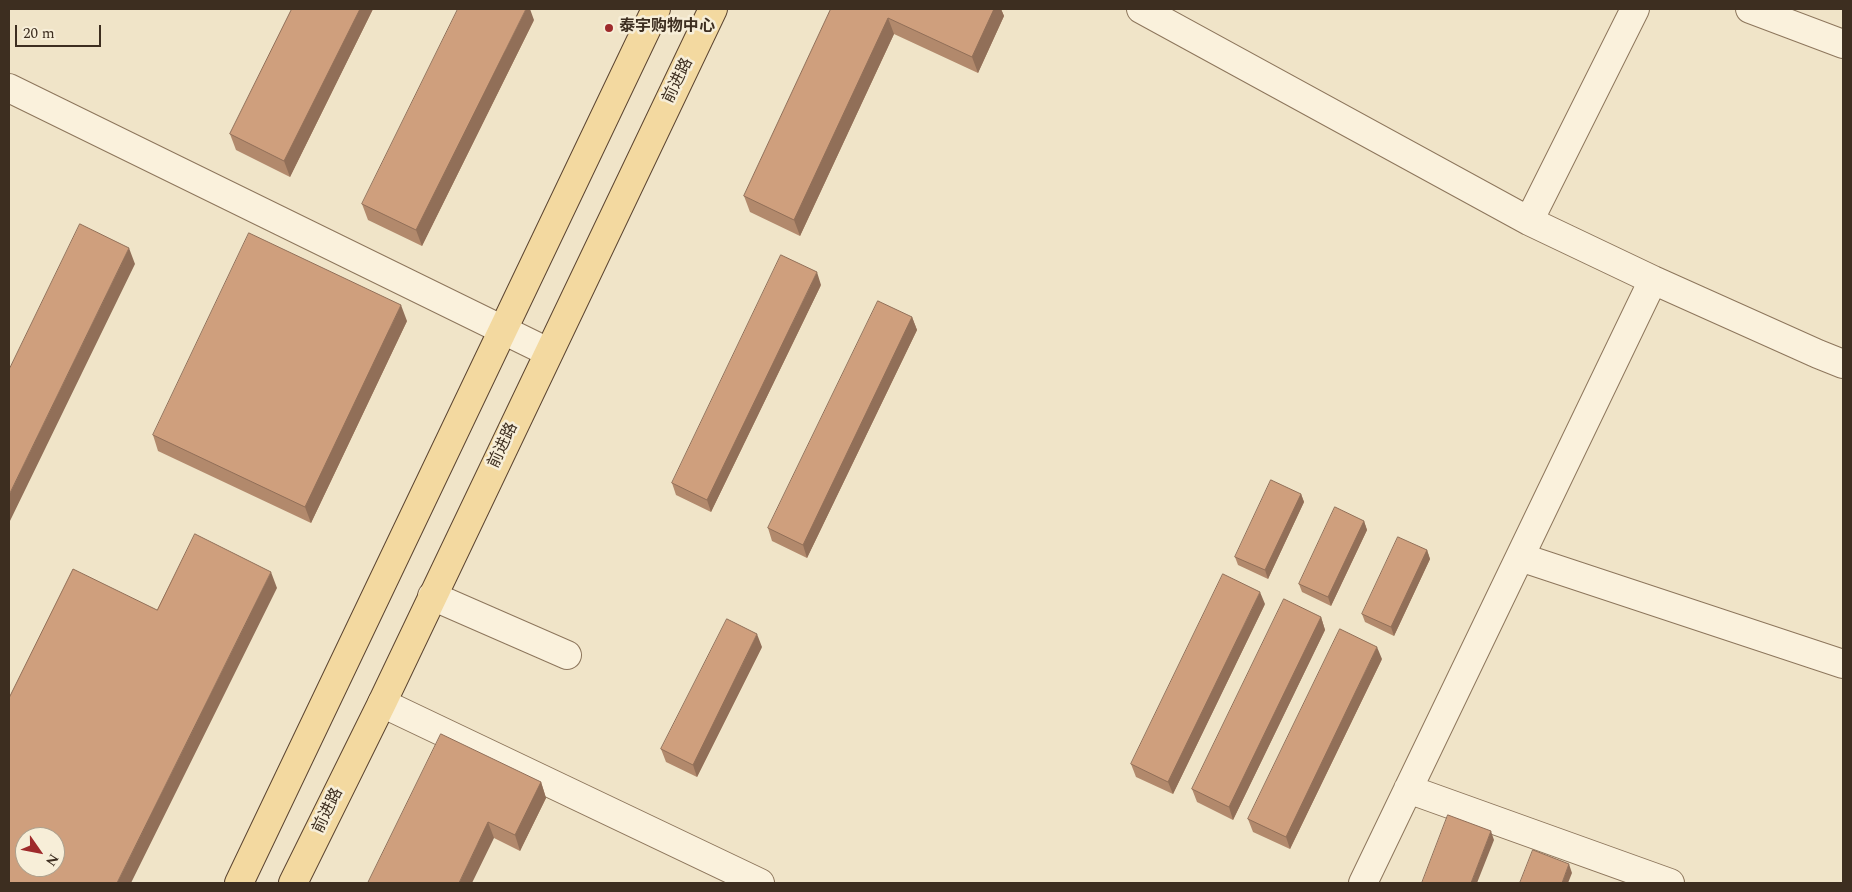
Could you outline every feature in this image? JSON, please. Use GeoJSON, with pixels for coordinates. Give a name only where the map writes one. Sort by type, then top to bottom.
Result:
{"type":"FeatureCollection","features":[{"type":"Feature","properties":{"kind":"main road"},"geometry":{"type":"LineString","coordinates":[[239,883],[656,9]]}},
{"type":"Feature","properties":{"kind":"main road","name":"前进路"},"geometry":{"type":"LineString","coordinates":[[293,883],[382,703],[713,9]]}},
{"type":"Feature","properties":{"kind":"street"},"geometry":{"type":"LineString","coordinates":[[1140,9],[1529,221],[1653,280],[1843,364]]}},
{"type":"Feature","properties":{"kind":"street"},"geometry":{"type":"LineString","coordinates":[[1529,221],[1635,9]]}},
{"type":"Feature","properties":{"kind":"street"},"geometry":{"type":"LineString","coordinates":[[1750,9],[1843,44]]}},
{"type":"Feature","properties":{"kind":"street"},"geometry":{"type":"LineString","coordinates":[[9,88],[548,352]]}},
{"type":"Feature","properties":{"kind":"street"},"geometry":{"type":"LineString","coordinates":[[1363,883],[1653,280]]}},
{"type":"Feature","properties":{"kind":"street"},"geometry":{"type":"LineString","coordinates":[[1520,557],[1843,664]]}},
{"type":"Feature","properties":{"kind":"street"},"geometry":{"type":"LineString","coordinates":[[432,596],[567,655]]}},
{"type":"Feature","properties":{"kind":"street"},"geometry":{"type":"LineString","coordinates":[[382,703],[760,883]]}},
{"type":"Feature","properties":{"kind":"street"},"geometry":{"type":"LineString","coordinates":[[1408,790],[1670,883]]}},
{"type":"Feature","properties":{"kind":"building"},"geometry":{"type":"Polygon","coordinates":[[[292,9],[360,9],[284,161],[230,134],[292,9]]]}},
{"type":"Feature","properties":{"kind":"building"},"geometry":{"type":"Polygon","coordinates":[[[458,9],[526,9],[416,230],[362,204],[458,9]]]}},
{"type":"Feature","properties":{"kind":"building"},"geometry":{"type":"Polygon","coordinates":[[[831,9],[994,9],[972,57],[888,18],[794,220],[744,196],[831,9]]]}},
{"type":"Feature","properties":{"kind":"building"},"geometry":{"type":"Polygon","coordinates":[[[80,224],[129,248],[9,495],[9,370],[80,224]]]}},
{"type":"Feature","properties":{"kind":"building"},"geometry":{"type":"Polygon","coordinates":[[[249,233],[401,305],[305,507],[153,435],[249,233]]]}},
{"type":"Feature","properties":{"kind":"building"},"geometry":{"type":"Polygon","coordinates":[[[781,255],[817,272],[707,500],[672,483],[781,255]]]}},
{"type":"Feature","properties":{"kind":"building"},"geometry":{"type":"Polygon","coordinates":[[[878,301],[912,317],[803,545],[768,528],[878,301]]]}},
{"type":"Feature","properties":{"kind":"building"},"geometry":{"type":"Polygon","coordinates":[[[1271,480],[1301,494],[1265,570],[1235,557],[1271,480]]]}},
{"type":"Feature","properties":{"kind":"building"},"geometry":{"type":"Polygon","coordinates":[[[1335,507],[1364,521],[1328,597],[1299,584],[1335,507]]]}},
{"type":"Feature","properties":{"kind":"building"},"geometry":{"type":"Polygon","coordinates":[[[195,534],[271,572],[117,883],[9,883],[9,698],[73,569],[157,610],[195,534]]]}},
{"type":"Feature","properties":{"kind":"building"},"geometry":{"type":"Polygon","coordinates":[[[1398,537],[1427,550],[1391,627],[1362,614],[1398,537]]]}},
{"type":"Feature","properties":{"kind":"building"},"geometry":{"type":"Polygon","coordinates":[[[1223,574],[1260,592],[1168,782],[1131,764],[1223,574]]]}},
{"type":"Feature","properties":{"kind":"building"},"geometry":{"type":"Polygon","coordinates":[[[1284,599],[1321,617],[1229,807],[1192,789],[1284,599]]]}},
{"type":"Feature","properties":{"kind":"building"},"geometry":{"type":"Polygon","coordinates":[[[727,619],[757,634],[693,765],[661,749],[727,619]]]}},
{"type":"Feature","properties":{"kind":"building"},"geometry":{"type":"Polygon","coordinates":[[[1340,629],[1377,647],[1286,837],[1248,819],[1340,629]]]}},
{"type":"Feature","properties":{"kind":"building"},"geometry":{"type":"Polygon","coordinates":[[[441,734],[541,782],[515,835],[488,822],[459,883],[368,883],[441,734]]]}},
{"type":"Feature","properties":{"kind":"building"},"geometry":{"type":"Polygon","coordinates":[[[1448,815],[1491,831],[1471,883],[1422,883],[1448,815]]]}},
{"type":"Feature","properties":{"kind":"building"},"geometry":{"type":"Polygon","coordinates":[[[1533,850],[1569,864],[1562,883],[1520,883],[1533,850]]]}},
{"type":"Feature","properties":{"kind":"place","name":"泰宇购物中心"},"geometry":{"type":"Point","coordinates":[609,28]}}]}
